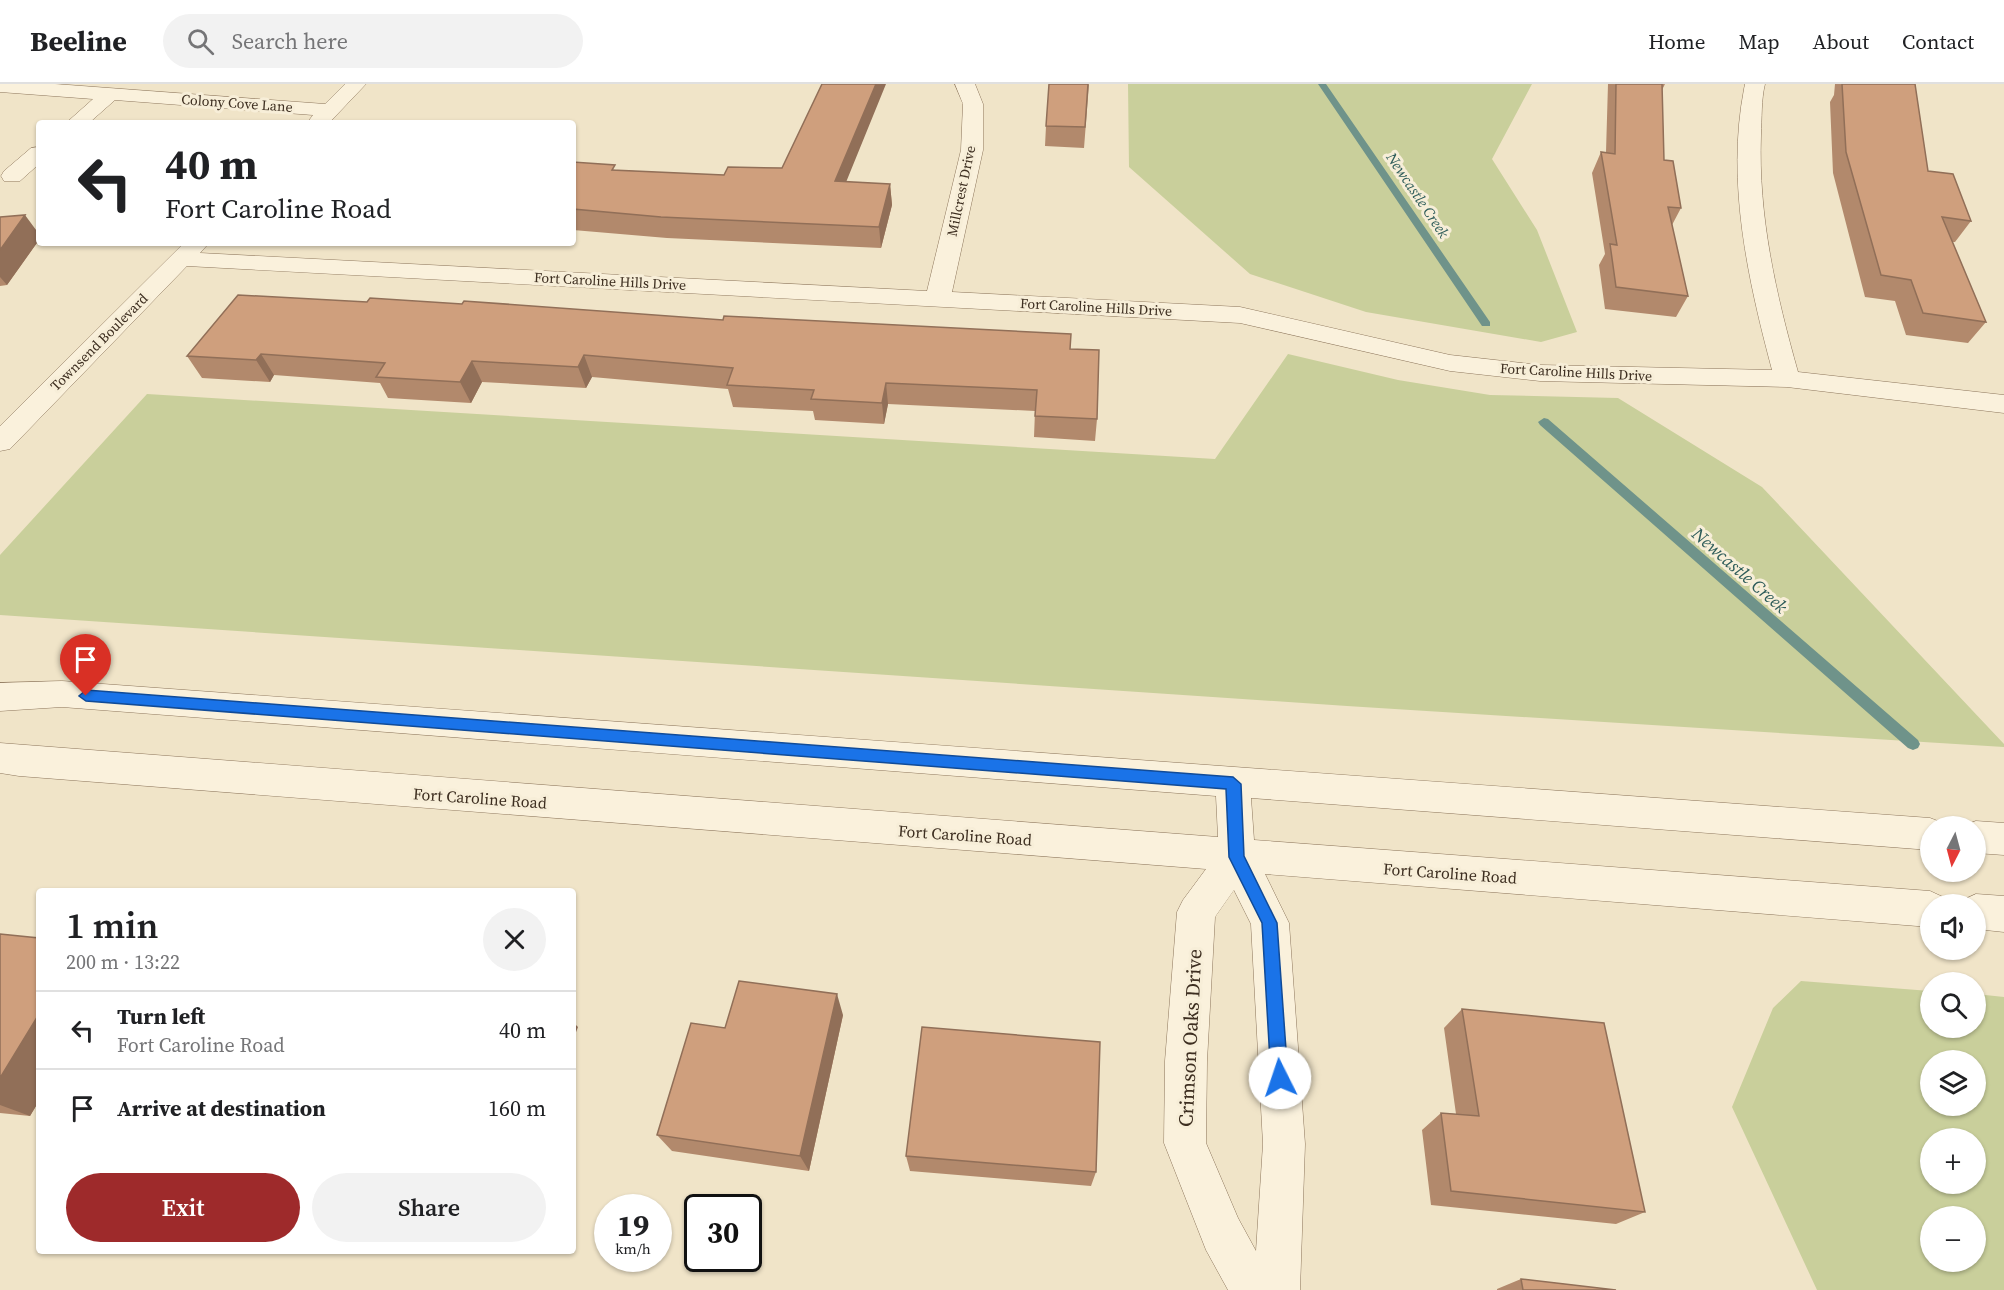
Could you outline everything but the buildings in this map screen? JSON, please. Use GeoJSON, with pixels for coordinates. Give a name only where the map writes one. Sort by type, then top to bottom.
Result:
{"type":"FeatureCollection","features":[{"type":"Feature","properties":{"kind":"street"},"geometry":{"type":"LineString","coordinates":[[323,116],[356,84]]}},
{"type":"Feature","properties":{"kind":"street","name":"Millcrest Drive"},"geometry":{"type":"LineString","coordinates":[[938,298],[972,150],[973,104],[965,84]]}},
{"type":"Feature","properties":{"kind":"street"},"geometry":{"type":"LineString","coordinates":[[1755,84],[1749,146],[1752,216],[1763,290],[1787,379]]}},
{"type":"Feature","properties":{"kind":"street","name":"Colony Cove Lane"},"geometry":{"type":"LineString","coordinates":[[0,86],[111,94],[323,116]]}},
{"type":"Feature","properties":{"kind":"street"},"geometry":{"type":"LineString","coordinates":[[80,120],[111,94]]}},
{"type":"Feature","properties":{"kind":"street"},"geometry":{"type":"LineString","coordinates":[[12,176],[36,156]]}},
{"type":"Feature","properties":{"kind":"street","name":"Fort Caroline Hills Drive"},"geometry":{"type":"LineString","coordinates":[[189,251],[1240,315],[1450,363],[1540,373],[1787,379],[2004,404]]}},
{"type":"Feature","properties":{"kind":"street","name":"Townsend Boulevard"},"geometry":{"type":"LineString","coordinates":[[0,442],[189,251]]}},
{"type":"Feature","properties":{"kind":"street"},"geometry":{"type":"LineString","coordinates":[[0,696],[62,694],[1233,784],[1920,833]]}},
{"type":"Feature","properties":{"kind":"street","name":"Fort Caroline Road"},"geometry":{"type":"LineString","coordinates":[[0,758],[1237,857],[1920,908]]}},
{"type":"Feature","properties":{"kind":"street"},"geometry":{"type":"LineString","coordinates":[[1233,784],[1237,857],[1270,923],[1284,1144],[1277,1290]]}},
{"type":"Feature","properties":{"kind":"street"},"geometry":{"type":"LineString","coordinates":[[1986,838],[2004,839]]}},
{"type":"Feature","properties":{"kind":"street","name":"Crimson Oaks Drive"},"geometry":{"type":"LineString","coordinates":[[1237,857],[1196,912],[1186,1061],[1185,1143],[1222,1234],[1253,1290]]}},
{"type":"Feature","properties":{"kind":"street"},"geometry":{"type":"LineString","coordinates":[[1986,913],[2004,914]]}},
{"type":"Feature","properties":{"kind":"green space"},"geometry":{"type":"Polygon","coordinates":[[[1128,84],[1532,84],[1492,159],[1537,230],[1577,332],[1541,342],[1366,312],[1250,274],[1129,167],[1128,84]]]}},
{"type":"Feature","properties":{"kind":"green space"},"geometry":{"type":"Polygon","coordinates":[[[1288,354],[1398,380],[1490,395],[1618,398],[1762,487],[2004,744],[2004,747],[1347,706],[0,615],[0,555],[147,394],[1215,459],[1288,354]]]}},
{"type":"Feature","properties":{"kind":"green space"},"geometry":{"type":"Polygon","coordinates":[[[1801,981],[1920,990],[1920,1038],[1986,1038],[1986,995],[2004,997],[2004,1290],[1817,1290],[1732,1107],[1773,1008],[1801,981]]]}},
{"type":"Feature","properties":{"kind":"waterway","name":"Newcastle Creek"},"geometry":{"type":"LineString","coordinates":[[1322,84],[1486,324]]}},
{"type":"Feature","properties":{"kind":"waterway","name":"Newcastle Creek"},"geometry":{"type":"LineString","coordinates":[[1544,422],[1913,744]]}},
{"type":"Feature","properties":{"kind":"route"},"geometry":{"type":"LineString","coordinates":[[86,696],[1233,784],[1237,857],[1270,923],[1280,1078]]}}]}
